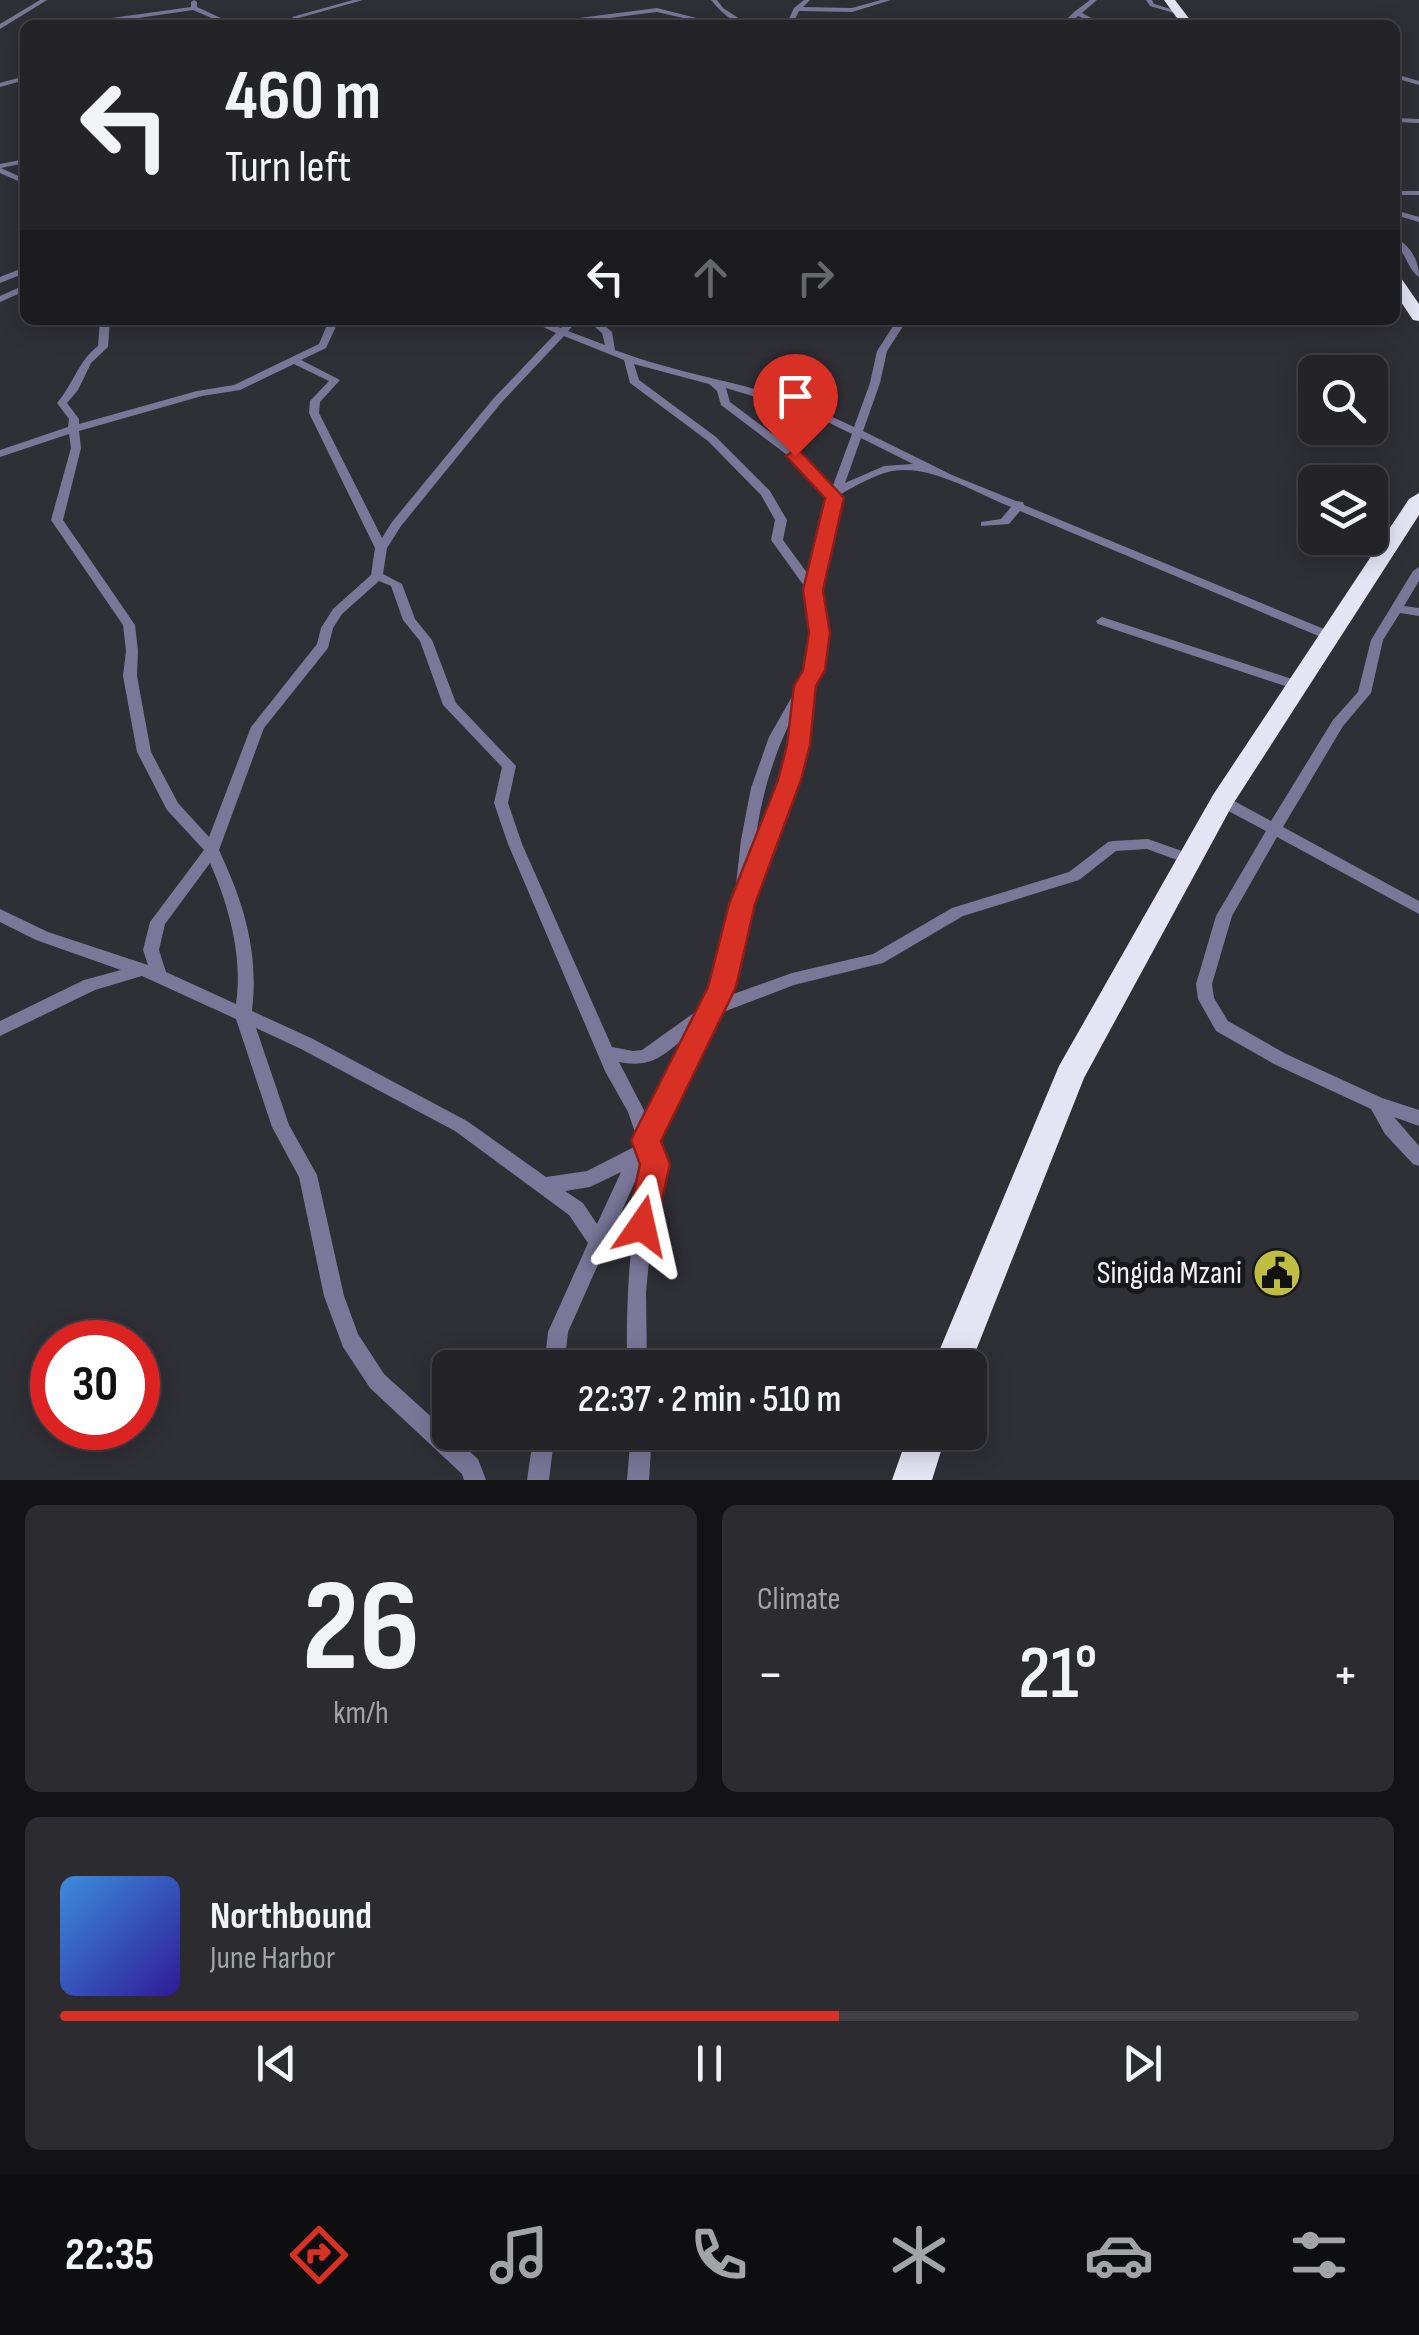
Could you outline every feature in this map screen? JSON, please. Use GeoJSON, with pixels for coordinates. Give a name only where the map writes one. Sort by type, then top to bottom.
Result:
{"type":"FeatureCollection","features":[{"type":"Feature","properties":{"kind":"highway"},"geometry":{"type":"LineString","coordinates":[[1170,0],[1185,20]]}},
{"type":"Feature","properties":{"kind":"highway"},"geometry":{"type":"LineString","coordinates":[[1400,288],[1419,316]]}},
{"type":"Feature","properties":{"kind":"highway"},"geometry":{"type":"LineString","coordinates":[[957,1350],[1070,1076],[1188,858],[1419,499]]}},
{"type":"Feature","properties":{"kind":"highway"},"geometry":{"type":"LineString","coordinates":[[912,1480],[922,1450]]}},
{"type":"Feature","properties":{"kind":"street"},"geometry":{"type":"LineString","coordinates":[[0,26],[44,0]]}},
{"type":"Feature","properties":{"kind":"street"},"geometry":{"type":"LineString","coordinates":[[280,20],[360,0]]}},
{"type":"Feature","properties":{"kind":"street"},"geometry":{"type":"LineString","coordinates":[[714,0],[720,9],[738,20]]}},
{"type":"Feature","properties":{"kind":"street"},"geometry":{"type":"LineString","coordinates":[[791,20],[807,0]]}},
{"type":"Feature","properties":{"kind":"street"},"geometry":{"type":"LineString","coordinates":[[796,10],[848,10],[888,0]]}},
{"type":"Feature","properties":{"kind":"street"},"geometry":{"type":"LineString","coordinates":[[1069,20],[1094,0]]}},
{"type":"Feature","properties":{"kind":"street"},"geometry":{"type":"LineString","coordinates":[[1149,0],[1152,6],[1181,13]]}},
{"type":"Feature","properties":{"kind":"street"},"geometry":{"type":"LineString","coordinates":[[103,20],[193,4],[223,20]]}},
{"type":"Feature","properties":{"kind":"street"},"geometry":{"type":"LineString","coordinates":[[578,20],[656,10],[699,20]]}},
{"type":"Feature","properties":{"kind":"street"},"geometry":{"type":"LineString","coordinates":[[1076,13],[1091,20]]}},
{"type":"Feature","properties":{"kind":"street"},"geometry":{"type":"LineString","coordinates":[[1400,247],[1419,274]]}},
{"type":"Feature","properties":{"kind":"street"},"geometry":{"type":"LineString","coordinates":[[104,325],[103,346],[84,362],[71,394],[62,404],[74,419],[76,448],[57,520],[129,624],[130,676],[144,752],[172,806],[212,850],[240,922],[244,1015],[281,1127],[308,1175],[334,1296],[350,1340],[378,1382],[470,1467],[476,1480]]}},
{"type":"Feature","properties":{"kind":"street"},"geometry":{"type":"LineString","coordinates":[[0,454],[201,392],[236,388],[327,342],[332,325]]}},
{"type":"Feature","properties":{"kind":"street"},"geometry":{"type":"LineString","coordinates":[[599,325],[608,332],[611,352]]}},
{"type":"Feature","properties":{"kind":"street"},"geometry":{"type":"LineString","coordinates":[[556,1350],[558,1332],[642,1147],[712,1010],[732,956],[742,904],[750,812],[776,736],[814,670],[820,633],[813,590],[835,495],[858,434],[882,350],[899,325]]}},
{"type":"Feature","properties":{"kind":"street"},"geometry":{"type":"LineString","coordinates":[[150,973],[158,922],[212,850],[258,727],[323,645],[332,620],[378,576],[381,548],[396,524],[486,414],[568,326],[580,341]]}},
{"type":"Feature","properties":{"kind":"street"},"geometry":{"type":"LineString","coordinates":[[552,342],[580,341],[816,412],[939,473],[1332,637]]}},
{"type":"Feature","properties":{"kind":"street"},"geometry":{"type":"LineString","coordinates":[[628,358],[634,380],[712,439],[766,493],[781,520],[777,540],[813,590]]}},
{"type":"Feature","properties":{"kind":"street"},"geometry":{"type":"LineString","coordinates":[[293,360],[335,380],[314,402],[314,413],[381,548]]}},
{"type":"Feature","properties":{"kind":"street"},"geometry":{"type":"LineString","coordinates":[[713,382],[722,390],[724,404],[795,456],[835,495]]}},
{"type":"Feature","properties":{"kind":"street"},"geometry":{"type":"LineString","coordinates":[[835,495],[894,466],[939,473]]}},
{"type":"Feature","properties":{"kind":"street"},"geometry":{"type":"LineString","coordinates":[[985,524],[1005,522],[1019,504]]}},
{"type":"Feature","properties":{"kind":"street"},"geometry":{"type":"LineString","coordinates":[[1419,571],[1377,640],[1364,693],[1338,723],[1224,916],[1204,984],[1215,1018],[1235,1036],[1377,1104],[1419,1118]]}},
{"type":"Feature","properties":{"kind":"street"},"geometry":{"type":"LineString","coordinates":[[378,576],[396,584],[409,620],[426,640],[450,705],[509,766],[501,803],[606,1052],[636,1110],[642,1147],[655,1164],[645,1207],[636,1293],[637,1350]]}},
{"type":"Feature","properties":{"kind":"street"},"geometry":{"type":"LineString","coordinates":[[1395,608],[1419,612]]}},
{"type":"Feature","properties":{"kind":"street"},"geometry":{"type":"LineString","coordinates":[[1102,621],[1296,685]]}},
{"type":"Feature","properties":{"kind":"street"},"geometry":{"type":"LineString","coordinates":[[742,904],[789,780],[805,686]]}},
{"type":"Feature","properties":{"kind":"street"},"geometry":{"type":"LineString","coordinates":[[1222,801],[1419,908]]}},
{"type":"Feature","properties":{"kind":"street"},"geometry":{"type":"LineString","coordinates":[[606,1052],[633,1058],[646,1056],[712,1010],[792,979],[877,959],[958,912],[1074,876],[1119,843],[1148,844],[1188,858]]}},
{"type":"Feature","properties":{"kind":"street"},"geometry":{"type":"LineString","coordinates":[[0,915],[42,936],[150,973],[244,1015],[461,1126],[576,1208],[599,1242]]}},
{"type":"Feature","properties":{"kind":"street"},"geometry":{"type":"LineString","coordinates":[[0,1029],[57,999],[150,973]]}},
{"type":"Feature","properties":{"kind":"street"},"geometry":{"type":"LineString","coordinates":[[1377,1104],[1390,1129],[1419,1158]]}},
{"type":"Feature","properties":{"kind":"street"},"geometry":{"type":"LineString","coordinates":[[548,1185],[590,1179],[642,1147]]}},
{"type":"Feature","properties":{"kind":"street"},"geometry":{"type":"LineString","coordinates":[[538,1480],[542,1450]]}},
{"type":"Feature","properties":{"kind":"street"},"geometry":{"type":"LineString","coordinates":[[638,1480],[640,1450]]}},
{"type":"Feature","properties":{"kind":"place","name":"Singida Mzani"},"geometry":{"type":"Point","coordinates":[1277,1273]}},
{"type":"Feature","properties":{"kind":"route"},"geometry":{"type":"LineString","coordinates":[[642,1226],[655,1164],[646,1140],[722,987],[742,904],[789,780],[805,686],[814,670],[820,633],[813,590],[834,498],[795,456]]}}]}
